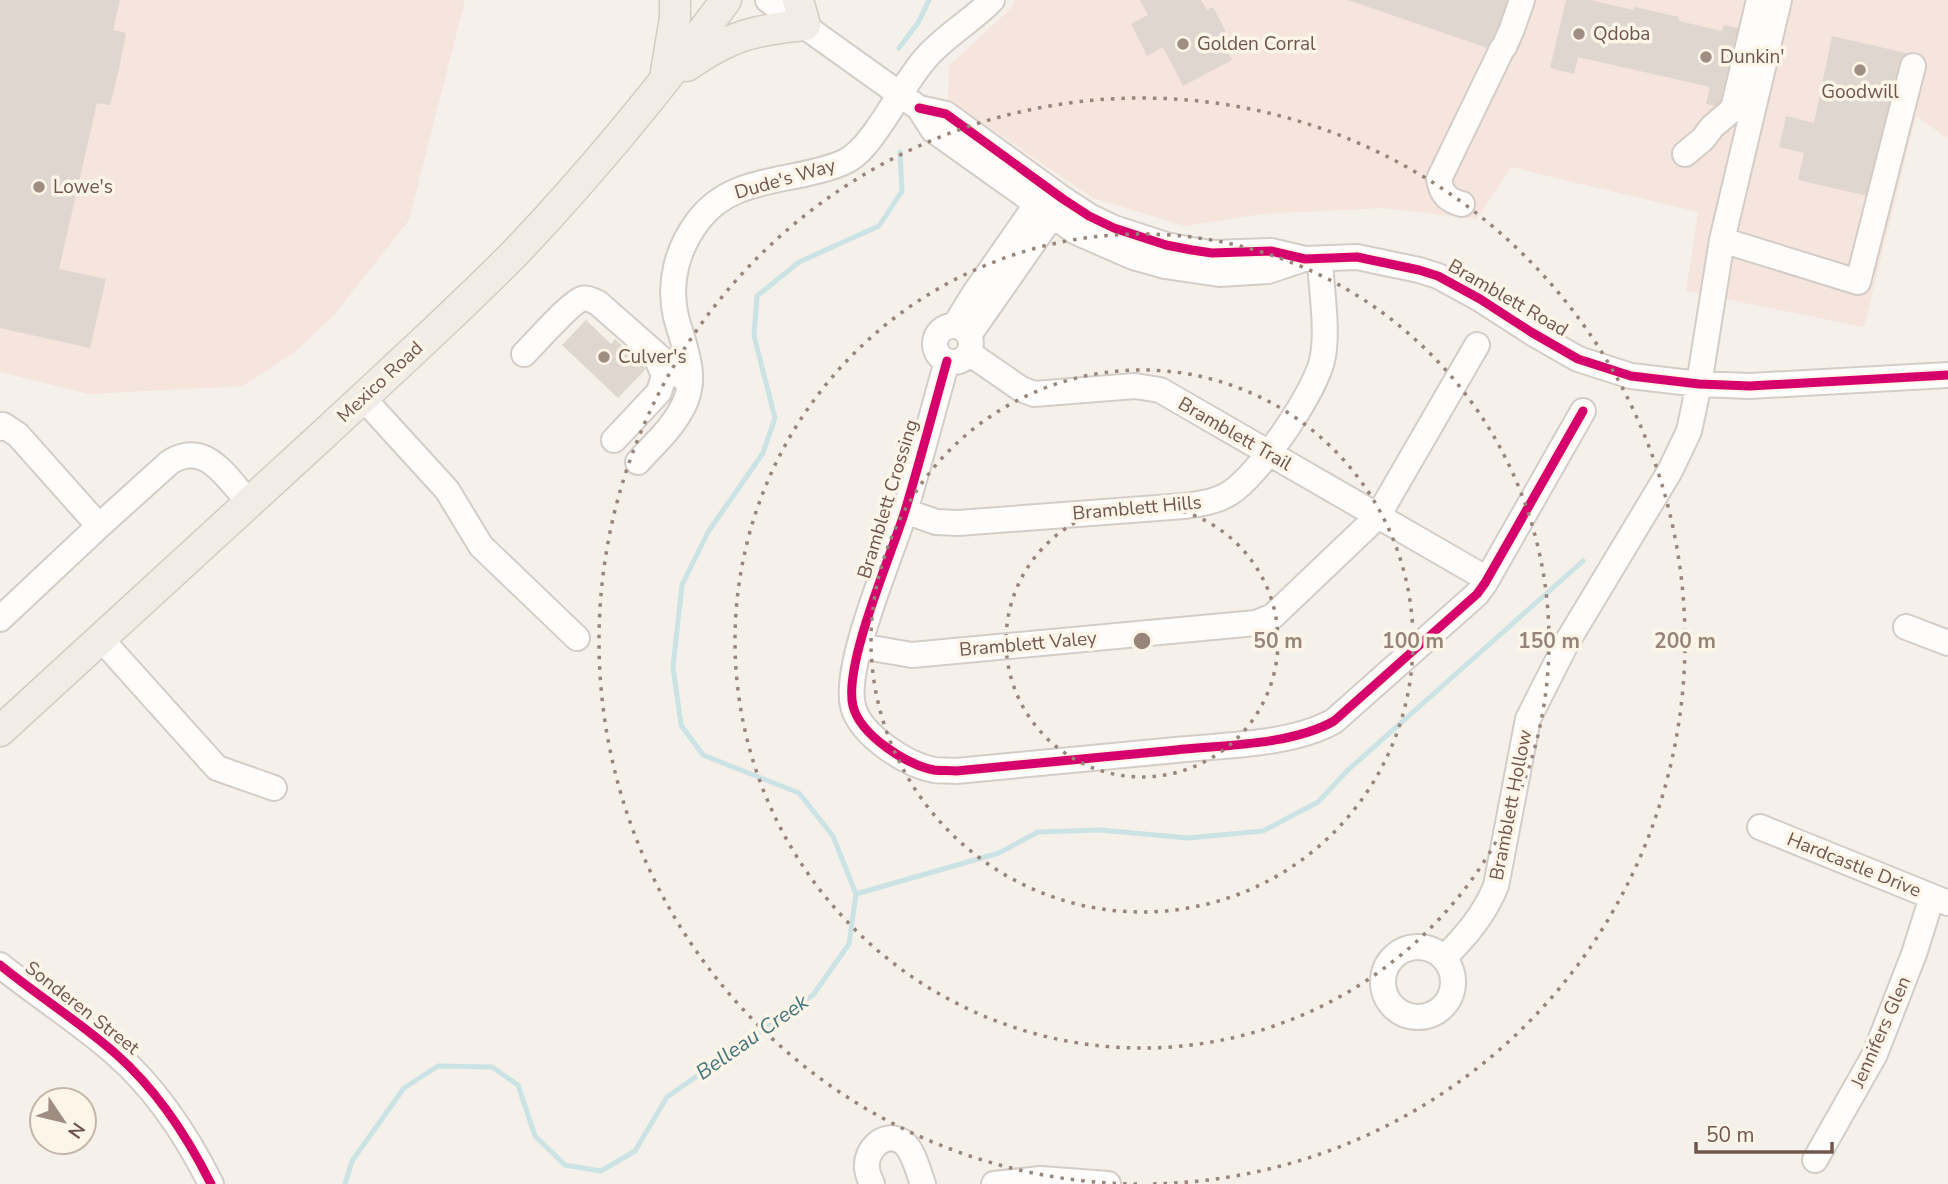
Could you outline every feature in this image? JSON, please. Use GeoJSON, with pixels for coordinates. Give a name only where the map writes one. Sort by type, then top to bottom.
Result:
{"type":"FeatureCollection","features":[{"type":"Feature","properties":{"kind":"main road"},"geometry":{"type":"LineString","coordinates":[[664,82],[675,18],[675,0]]}},
{"type":"Feature","properties":{"kind":"main road","name":"Mexico Road"},"geometry":{"type":"LineString","coordinates":[[0,731],[426,340],[516,251],[664,82],[726,0]]}},
{"type":"Feature","properties":{"kind":"main road"},"geometry":{"type":"LineString","coordinates":[[664,82],[716,45],[801,13]]}},
{"type":"Feature","properties":{"kind":"street","name":"Bramblett Road"},"geometry":{"type":"LineString","coordinates":[[768,0],[801,13],[909,101],[946,114],[1050,202],[1114,228],[1166,245],[1212,253],[1271,251],[1312,259],[1357,257],[1419,270],[1438,276],[1578,359],[1631,376],[1699,384],[1749,386],[1948,375]]}},
{"type":"Feature","properties":{"kind":"street","name":"Dude's Way"},"geometry":{"type":"LineString","coordinates":[[638,463],[676,420],[687,398],[690,384],[688,361],[673,293],[676,265],[685,241],[699,220],[730,193],[745,186],[790,179],[850,159],[909,101],[924,60],[992,0]]}},
{"type":"Feature","properties":{"kind":"street"},"geometry":{"type":"LineString","coordinates":[[1462,204],[1446,197],[1440,188],[1439,179],[1512,30],[1522,0]]}},
{"type":"Feature","properties":{"kind":"street"},"geometry":{"type":"LineString","coordinates":[[1685,154],[1733,109],[1759,0]]}},
{"type":"Feature","properties":{"kind":"street","name":"Bramblett Hollow"},"geometry":{"type":"LineString","coordinates":[[1444,958],[1488,906],[1496,886],[1528,719],[1567,642],[1670,471],[1689,431],[1722,240],[1779,0]]}},
{"type":"Feature","properties":{"kind":"street"},"geometry":{"type":"LineString","coordinates":[[1722,240],[1858,282],[1913,66]]}},
{"type":"Feature","properties":{"kind":"street","name":"Bramblett Crossing"},"geometry":{"type":"LineString","coordinates":[[1050,202],[974,294],[860,646],[852,696],[860,724],[881,743],[908,760],[933,770],[956,771],[1210,747],[1300,736],[1334,721],[1476,594],[1583,411]]}},
{"type":"Feature","properties":{"kind":"street","name":"Bramblett Hills"},"geometry":{"type":"LineString","coordinates":[[905,511],[936,522],[958,523],[1196,505],[1230,493],[1251,476],[1270,454],[1317,375],[1323,359],[1325,346],[1312,259]]}},
{"type":"Feature","properties":{"kind":"street"},"geometry":{"type":"LineString","coordinates":[[524,354],[581,299],[589,299],[598,303],[690,384]]}},
{"type":"Feature","properties":{"kind":"street","name":"Bramblett Trail"},"geometry":{"type":"LineString","coordinates":[[960,343],[1021,389],[1034,394],[1135,386],[1160,390],[1487,579]]}},
{"type":"Feature","properties":{"kind":"street","name":"Bramblett Valey"},"geometry":{"type":"LineString","coordinates":[[860,646],[912,656],[1256,623],[1273,616],[1378,516],[1477,345]]}},
{"type":"Feature","properties":{"kind":"street"},"geometry":{"type":"LineString","coordinates":[[614,440],[659,392],[664,376],[655,354]]}},
{"type":"Feature","properties":{"kind":"street"},"geometry":{"type":"LineString","coordinates":[[363,398],[447,490],[488,553],[577,638]]}},
{"type":"Feature","properties":{"kind":"street"},"geometry":{"type":"LineString","coordinates":[[1,426],[18,435],[99,526]]}},
{"type":"Feature","properties":{"kind":"street"},"geometry":{"type":"LineString","coordinates":[[1,616],[99,526],[181,456],[194,454],[206,458],[250,503]]}},
{"type":"Feature","properties":{"kind":"street"},"geometry":{"type":"LineString","coordinates":[[1906,626],[1948,643]]}},
{"type":"Feature","properties":{"kind":"street"},"geometry":{"type":"LineString","coordinates":[[102,640],[217,768],[274,788]]}},
{"type":"Feature","properties":{"kind":"street","name":"Hardcastle Drive"},"geometry":{"type":"LineString","coordinates":[[1760,827],[1940,900]]}},
{"type":"Feature","properties":{"kind":"street","name":"Jennifers Glen"},"geometry":{"type":"LineString","coordinates":[[1815,1160],[1875,1054],[1914,954],[1940,900]]}},
{"type":"Feature","properties":{"kind":"street","name":"Sonderen Street"},"geometry":{"type":"LineString","coordinates":[[0,965],[116,1054],[157,1098],[194,1150],[211,1184]]}},
{"type":"Feature","properties":{"kind":"street"},"geometry":{"type":"LineString","coordinates":[[872,1184],[867,1170],[867,1158],[873,1147],[883,1140],[893,1138],[902,1142],[909,1150],[923,1184]]}},
{"type":"Feature","properties":{"kind":"street"},"geometry":{"type":"LineString","coordinates":[[994,1184],[1041,1179],[1108,1184]]}},
{"type":"Feature","properties":{"kind":"shaded area"},"geometry":{"type":"Polygon","coordinates":[[[0,0],[465,0],[409,220],[334,315],[296,351],[243,386],[88,394],[0,372],[0,0]]]}},
{"type":"Feature","properties":{"kind":"shaded area"},"geometry":{"type":"Polygon","coordinates":[[[1016,0],[1948,0],[1948,139],[1916,116],[1864,327],[1686,291],[1698,212],[1511,167],[1477,219],[1383,208],[1262,214],[1185,226],[1093,198],[948,99],[949,66],[1010,9],[1016,0]]]}},
{"type":"Feature","properties":{"kind":"building","name":"Lowe's"},"geometry":{"type":"Polygon","coordinates":[[[0,0],[120,0],[113,30],[126,33],[119,69],[110,105],[97,103],[59,269],[106,279],[90,348],[0,328],[0,0]]]}},
{"type":"Feature","properties":{"kind":"building","name":"Golden Corral"},"geometry":{"type":"Polygon","coordinates":[[[1140,0],[1201,0],[1207,10],[1213,7],[1229,38],[1223,42],[1232,60],[1183,86],[1163,47],[1147,56],[1131,24],[1148,15],[1140,0]]]}},
{"type":"Feature","properties":{"kind":"building"},"geometry":{"type":"Polygon","coordinates":[[[1348,0],[1517,0],[1499,52],[1348,0]]]}},
{"type":"Feature","properties":{"kind":"building"},"geometry":{"type":"Polygon","coordinates":[[[1566,0],[1590,0],[1633,10],[1634,7],[1679,17],[1679,21],[1722,31],[1724,25],[1748,30],[1727,109],[1706,104],[1710,87],[1578,57],[1574,74],[1550,68],[1566,0]]]}},
{"type":"Feature","properties":{"kind":"building"},"geometry":{"type":"Polygon","coordinates":[[[1832,36],[1906,53],[1899,83],[1895,82],[1868,196],[1798,180],[1804,153],[1779,147],[1786,116],[1814,123],[1832,36]]]}},
{"type":"Feature","properties":{"kind":"building","name":"Culver's"},"geometry":{"type":"Polygon","coordinates":[[[586,320],[611,344],[615,339],[646,369],[618,398],[562,345],[586,320]]]}},
{"type":"Feature","properties":{"kind":"waterway","name":"Belleau Creek"},"geometry":{"type":"LineString","coordinates":[[899,48],[918,23],[929,0]]}},
{"type":"Feature","properties":{"kind":"waterway","name":"Belleau Creek"},"geometry":{"type":"LineString","coordinates":[[345,1184],[352,1161],[404,1088],[438,1066],[492,1067],[518,1085],[535,1136],[565,1165],[601,1171],[635,1151],[667,1097],[813,995],[849,944],[856,894],[833,836],[799,793],[703,755],[681,725],[673,667],[682,585],[708,532],[763,453],[775,418],[754,336],[757,296],[799,262],[879,226],[902,191],[900,152]]}},
{"type":"Feature","properties":{"kind":"waterway"},"geometry":{"type":"LineString","coordinates":[[856,894],[999,853],[1038,832],[1100,830],[1188,838],[1263,831],[1318,802],[1348,770],[1583,561]]}},
{"type":"Feature","properties":{"kind":"cycle path"},"geometry":{"type":"LineString","coordinates":[[919,108],[946,114],[1063,199],[1114,228],[1166,245],[1212,253],[1271,251],[1305,259],[1357,257],[1419,270],[1438,276],[1480,299],[1578,359],[1631,376],[1699,384],[1750,386],[1948,375]]}},
{"type":"Feature","properties":{"kind":"cycle path"},"geometry":{"type":"LineString","coordinates":[[947,361],[905,511],[861,638],[852,688],[857,717],[875,738],[911,762],[937,770],[956,771],[1257,743],[1298,735],[1334,721],[1477,594],[1583,411]]}},
{"type":"Feature","properties":{"kind":"cycle path"},"geometry":{"type":"LineString","coordinates":[[0,965],[88,1031],[131,1068],[170,1114],[211,1184]]}},
{"type":"Feature","properties":{"kind":"place","name":"Qdoba"},"geometry":{"type":"Point","coordinates":[1579,34]}},
{"type":"Feature","properties":{"kind":"place","name":"Golden Corral"},"geometry":{"type":"Point","coordinates":[1183,44]}},
{"type":"Feature","properties":{"kind":"place","name":"Dunkin'"},"geometry":{"type":"Point","coordinates":[1706,57]}},
{"type":"Feature","properties":{"kind":"place","name":"Goodwill"},"geometry":{"type":"Point","coordinates":[1860,70]}},
{"type":"Feature","properties":{"kind":"place","name":"Lowe's"},"geometry":{"type":"Point","coordinates":[39,187]}},
{"type":"Feature","properties":{"kind":"place","name":"Culver's"},"geometry":{"type":"Point","coordinates":[604,357]}}]}
